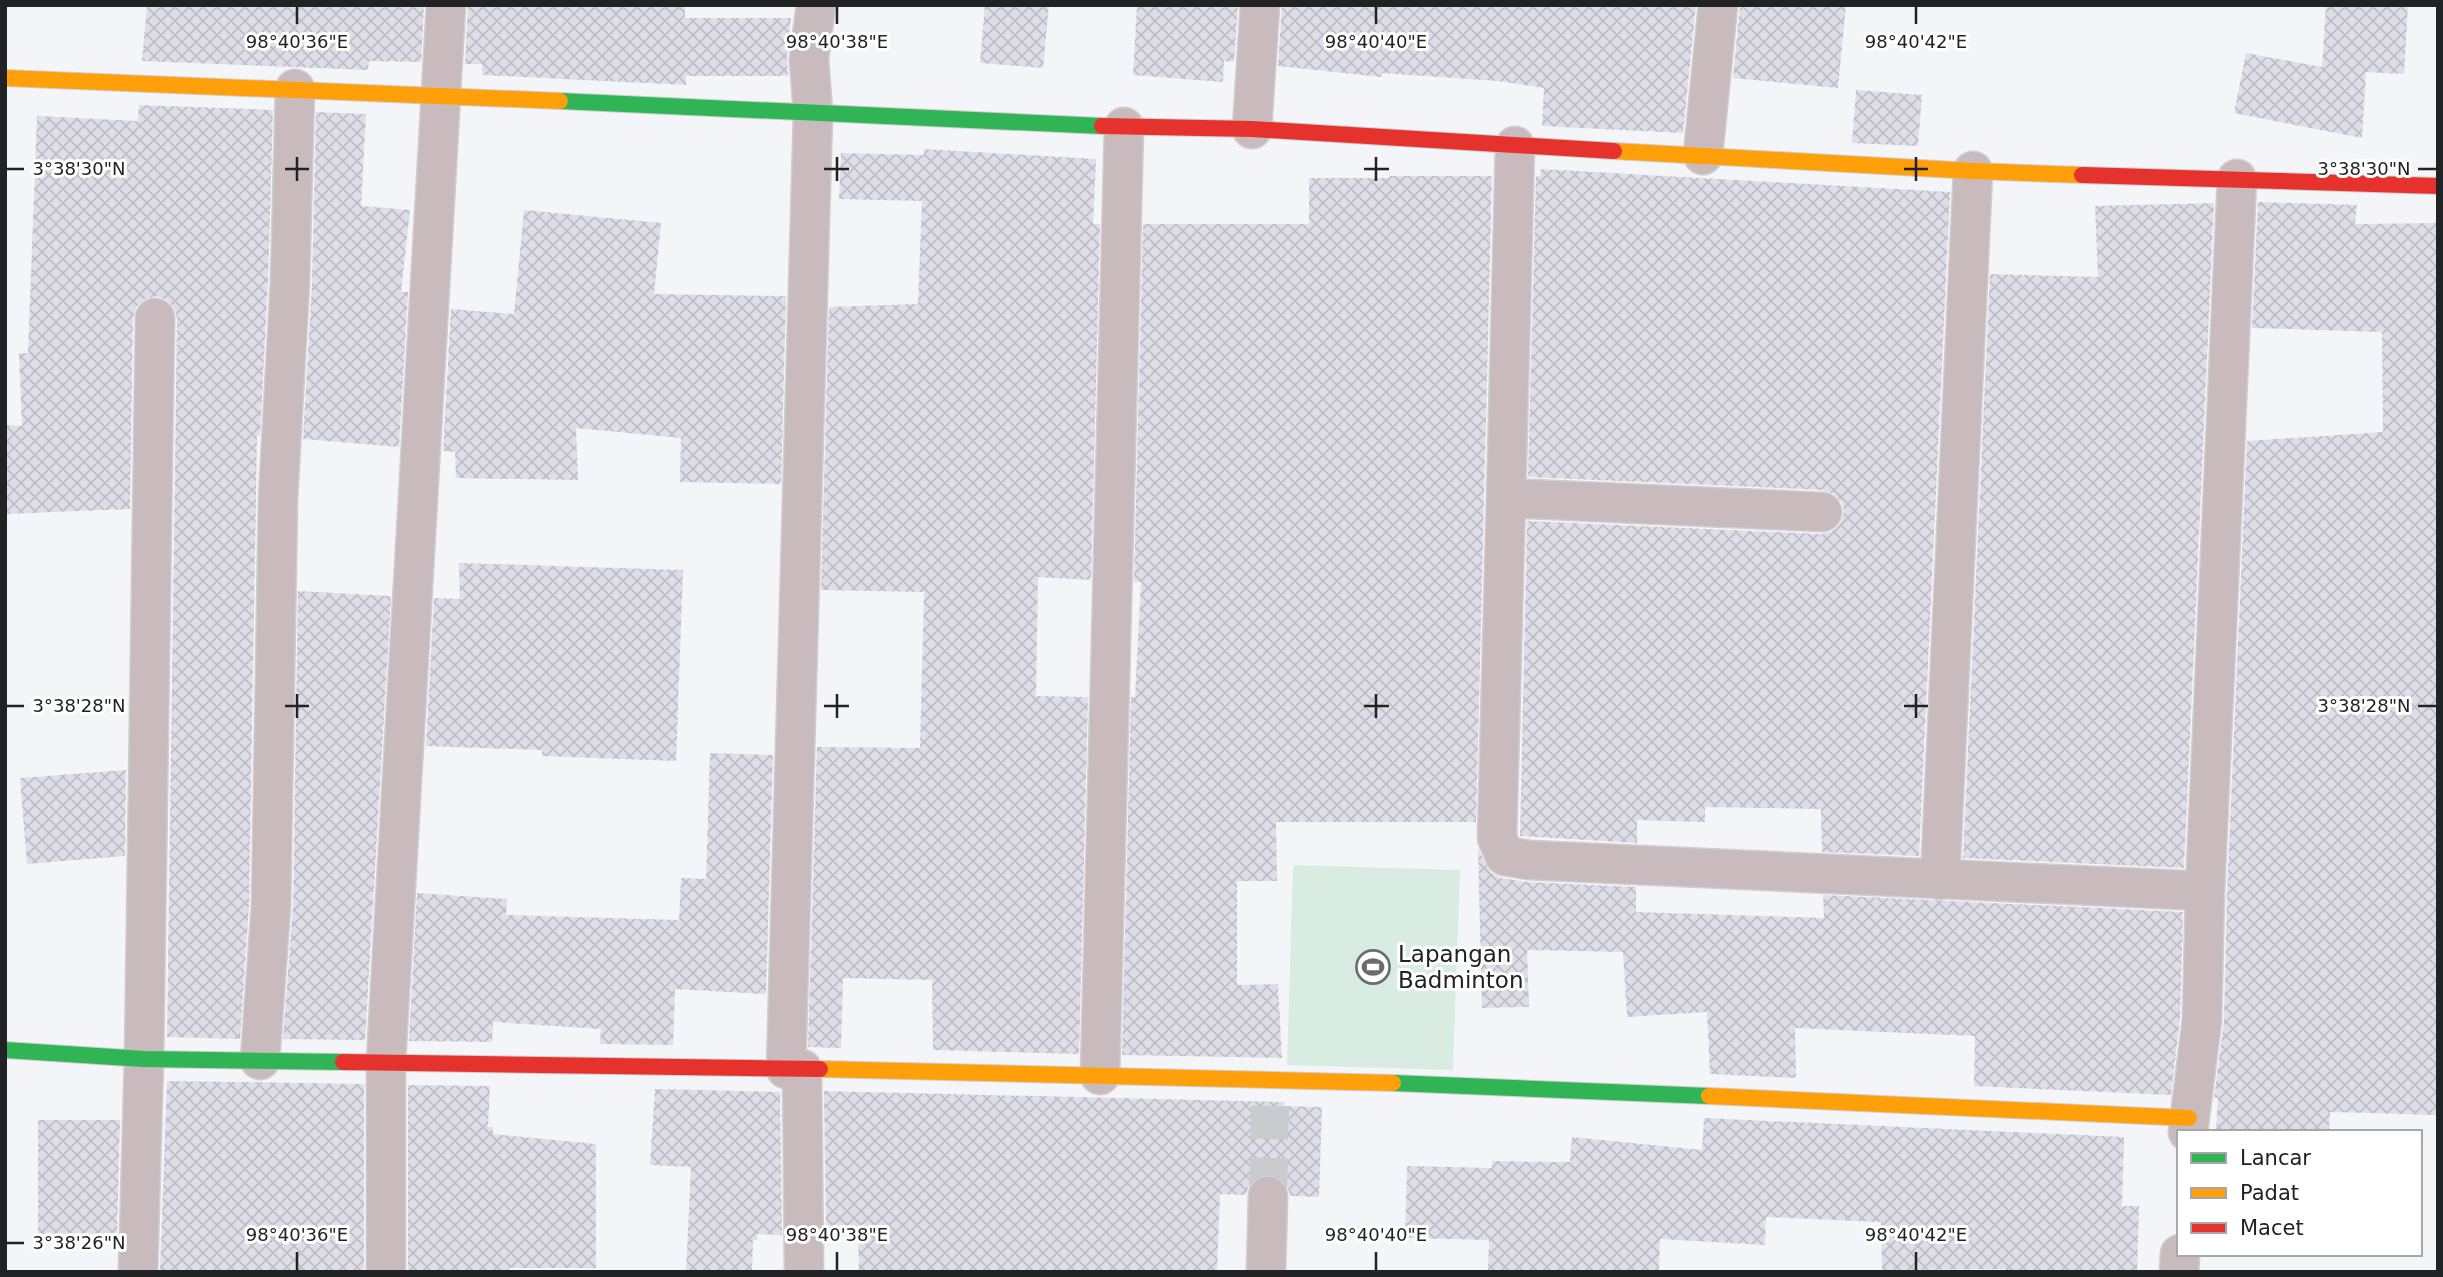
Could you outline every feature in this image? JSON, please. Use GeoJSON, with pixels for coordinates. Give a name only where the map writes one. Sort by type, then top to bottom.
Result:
{"type":"FeatureCollection","features":[{"type":"Feature","properties":{"kind":"street"},"geometry":{"type":"LineString","coordinates":[[386,1272],[386,1061],[446,5]]}},
{"type":"Feature","properties":{"kind":"street"},"geometry":{"type":"LineString","coordinates":[[804,1272],[794,1069],[813,114],[809,59],[816,5]]}},
{"type":"Feature","properties":{"kind":"street"},"geometry":{"type":"LineString","coordinates":[[1252,129],[1260,5]]}},
{"type":"Feature","properties":{"kind":"street"},"geometry":{"type":"LineString","coordinates":[[1703,155],[1718,5]]}},
{"type":"Feature","properties":{"kind":"street"},"geometry":{"type":"LineString","coordinates":[[5,78],[442,95],[1124,127],[1252,129],[1973,170],[2438,186]]}},
{"type":"Feature","properties":{"kind":"street"},"geometry":{"type":"LineString","coordinates":[[260,1060],[271,906],[278,499],[290,282],[295,89]]}},
{"type":"Feature","properties":{"kind":"street"},"geometry":{"type":"LineString","coordinates":[[1100,1075],[1124,127]]}},
{"type":"Feature","properties":{"kind":"street"},"geometry":{"type":"LineString","coordinates":[[1515,146],[1497,838],[1505,856],[1529,860],[2205,891]]}},
{"type":"Feature","properties":{"kind":"street"},"geometry":{"type":"LineString","coordinates":[[1940,880],[1973,170]]}},
{"type":"Feature","properties":{"kind":"street"},"geometry":{"type":"LineString","coordinates":[[5,1050],[144,1059],[1100,1075],[1270,1092],[1444,1084],[2188,1125],[2202,1020],[2205,891],[2237,179]]}},
{"type":"Feature","properties":{"kind":"street"},"geometry":{"type":"LineString","coordinates":[[138,1272],[144,1059],[155,318]]}},
{"type":"Feature","properties":{"kind":"street"},"geometry":{"type":"LineString","coordinates":[[1506,498],[1822,512]]}},
{"type":"Feature","properties":{"kind":"street"},"geometry":{"type":"LineString","coordinates":[[1266,1272],[1268,1196]]}},
{"type":"Feature","properties":{"kind":"green space","name":"Lapangan Badminton"},"geometry":{"type":"Polygon","coordinates":[[[1293,865],[1460,870],[1453,1070],[1287,1065],[1293,865]]]}},
{"type":"Feature","properties":{"kind":"building"},"geometry":{"type":"Polygon","coordinates":[[[147,5],[424,5],[421,62],[369,61],[368,70],[142,61],[147,5]]]}},
{"type":"Feature","properties":{"kind":"building"},"geometry":{"type":"Polygon","coordinates":[[[468,5],[685,5],[685,18],[791,18],[788,76],[686,76],[686,85],[482,75],[482,64],[465,64],[468,5]]]}},
{"type":"Feature","properties":{"kind":"building"},"geometry":{"type":"Polygon","coordinates":[[[985,5],[1049,5],[1043,68],[980,63],[985,5]]]}},
{"type":"Feature","properties":{"kind":"building"},"geometry":{"type":"Polygon","coordinates":[[[1137,5],[1238,5],[1234,62],[1224,61],[1223,82],[1133,75],[1137,5]]]}},
{"type":"Feature","properties":{"kind":"building"},"geometry":{"type":"Polygon","coordinates":[[[1282,5],[1696,5],[1683,133],[1542,126],[1544,88],[1498,81],[1382,73],[1381,77],[1278,66],[1282,5]]]}},
{"type":"Feature","properties":{"kind":"building"},"geometry":{"type":"Polygon","coordinates":[[[1740,5],[1846,5],[1838,88],[1733,78],[1740,5]]]}},
{"type":"Feature","properties":{"kind":"building"},"geometry":{"type":"Polygon","coordinates":[[[2326,5],[2408,5],[2404,74],[2366,72],[2362,138],[2234,113],[2246,53],[2322,67],[2326,5]]]}},
{"type":"Feature","properties":{"kind":"building"},"geometry":{"type":"Polygon","coordinates":[[[1856,90],[1922,95],[1918,146],[1852,143],[1856,90]]]}},
{"type":"Feature","properties":{"kind":"building"},"geometry":{"type":"Polygon","coordinates":[[[139,105],[273,110],[268,281],[260,436],[257,436],[249,905],[240,1039],[167,1037],[177,318],[174,308],[167,300],[156,296],[145,299],[137,306],[133,317],[130,509],[5,514],[5,425],[22,426],[19,353],[28,353],[37,116],[138,121],[139,105]]]}},
{"type":"Feature","properties":{"kind":"building"},"geometry":{"type":"Polygon","coordinates":[[[316,112],[366,114],[361,206],[410,210],[401,292],[408,292],[399,447],[303,439],[312,283],[316,112]]]}},
{"type":"Feature","properties":{"kind":"building"},"geometry":{"type":"Polygon","coordinates":[[[924,149],[1096,159],[1093,224],[1100,224],[1091,580],[1038,577],[1036,696],[1088,697],[1079,1054],[933,1050],[932,980],[843,978],[841,1048],[808,1047],[817,747],[920,748],[924,592],[821,590],[829,307],[918,304],[922,201],[839,199],[841,153],[924,155],[924,149]]]}},
{"type":"Feature","properties":{"kind":"building"},"geometry":{"type":"Polygon","coordinates":[[[1541,169],[1950,192],[1919,856],[1822,852],[1821,809],[1705,807],[1705,822],[1637,820],[1637,843],[1520,836],[1527,521],[1821,534],[1831,532],[1840,524],[1844,512],[1842,503],[1834,494],[1823,490],[1528,477],[1536,176],[1540,176],[1541,169]]]}},
{"type":"Feature","properties":{"kind":"building"},"geometry":{"type":"Polygon","coordinates":[[[1492,176],[1476,822],[1276,822],[1277,881],[1237,881],[1237,985],[1278,984],[1282,1058],[1122,1055],[1131,697],[1135,697],[1141,582],[1134,582],[1143,224],[1309,224],[1309,178],[1492,176]]]}},
{"type":"Feature","properties":{"kind":"building"},"geometry":{"type":"Polygon","coordinates":[[[2258,202],[2357,205],[2355,224],[2438,223],[2438,1115],[2330,1112],[2329,1130],[2216,1130],[2218,1098],[2214,1098],[2224,1021],[2227,892],[2247,441],[2383,432],[2382,332],[2252,328],[2258,202]]]}},
{"type":"Feature","properties":{"kind":"building"},"geometry":{"type":"Polygon","coordinates":[[[2214,203],[2184,868],[1963,858],[1990,274],[2098,277],[2095,206],[2214,203]]]}},
{"type":"Feature","properties":{"kind":"building"},"geometry":{"type":"Polygon","coordinates":[[[524,210],[661,223],[654,294],[786,296],[781,484],[680,482],[681,438],[576,428],[578,480],[456,478],[455,452],[443,451],[451,309],[514,314],[524,210]]]}},
{"type":"Feature","properties":{"kind":"building"},"geometry":{"type":"Polygon","coordinates":[[[459,563],[683,570],[676,761],[542,756],[542,750],[426,746],[434,598],[460,599],[459,563]]]}},
{"type":"Feature","properties":{"kind":"building"},"geometry":{"type":"Polygon","coordinates":[[[298,591],[391,596],[365,1040],[283,1039],[293,906],[298,591]]]}},
{"type":"Feature","properties":{"kind":"building"},"geometry":{"type":"Polygon","coordinates":[[[710,753],[773,755],[766,994],[675,989],[673,1045],[600,1044],[601,1029],[493,1022],[492,1042],[409,1041],[417,893],[507,899],[506,915],[679,920],[681,878],[706,879],[710,753]]]}},
{"type":"Feature","properties":{"kind":"building"},"geometry":{"type":"Polygon","coordinates":[[[126,770],[125,856],[27,864],[20,778],[126,770]]]}},
{"type":"Feature","properties":{"kind":"building"},"geometry":{"type":"Polygon","coordinates":[[[1478,849],[1491,873],[1501,878],[1528,882],[1636,887],[1636,912],[1824,918],[1823,895],[2183,912],[2180,1018],[2171,1095],[1974,1086],[1975,1036],[1795,1028],[1796,1078],[1710,1074],[1707,1012],[1627,1017],[1623,952],[1527,950],[1529,1007],[1482,1008],[1478,849]]]}},
{"type":"Feature","properties":{"kind":"building"},"geometry":{"type":"Polygon","coordinates":[[[167,1081],[364,1084],[364,1272],[160,1272],[167,1081]]]}},
{"type":"Feature","properties":{"kind":"building"},"geometry":{"type":"Polygon","coordinates":[[[408,1085],[490,1086],[488,1127],[493,1127],[493,1134],[596,1144],[596,1268],[509,1268],[509,1272],[408,1272],[408,1085]]]}},
{"type":"Feature","properties":{"kind":"building"},"geometry":{"type":"Polygon","coordinates":[[[655,1089],[780,1092],[782,1235],[757,1234],[757,1240],[753,1240],[752,1272],[686,1272],[691,1167],[650,1165],[655,1089]]]}},
{"type":"Feature","properties":{"kind":"building"},"geometry":{"type":"Polygon","coordinates":[[[824,1091],[1284,1102],[1284,1106],[1322,1107],[1319,1197],[1290,1196],[1287,1185],[1279,1177],[1269,1174],[1257,1177],[1249,1185],[1246,1195],[1220,1194],[1217,1272],[859,1272],[858,1236],[826,1236],[824,1091]]]}},
{"type":"Feature","properties":{"kind":"building"},"geometry":{"type":"Polygon","coordinates":[[[1704,1118],[2124,1137],[2122,1206],[2139,1206],[2137,1272],[1882,1270],[1881,1222],[1766,1217],[1765,1245],[1660,1239],[1659,1272],[1488,1272],[1489,1240],[1405,1238],[1407,1166],[1492,1168],[1492,1161],[1570,1162],[1572,1137],[1702,1150],[1704,1118]]]}},
{"type":"Feature","properties":{"kind":"building"},"geometry":{"type":"Polygon","coordinates":[[[38,1120],[120,1120],[117,1234],[38,1234],[38,1120]]]}},
{"type":"Feature","properties":{"kind":"tunnel"},"geometry":{"type":"LineString","coordinates":[[1268,1196],[1270,1106]]}},
{"type":"Feature","properties":{"kind":"traffic: fast"},"geometry":{"type":"LineString","coordinates":[[560,101],[1102,126]]}},
{"type":"Feature","properties":{"kind":"traffic: fast"},"geometry":{"type":"LineString","coordinates":[[5,1050],[144,1059],[343,1062]]}},
{"type":"Feature","properties":{"kind":"traffic: fast"},"geometry":{"type":"LineString","coordinates":[[1393,1083],[1709,1096]]}},
{"type":"Feature","properties":{"kind":"traffic: slow"},"geometry":{"type":"LineString","coordinates":[[5,78],[560,101]]}},
{"type":"Feature","properties":{"kind":"traffic: slow"},"geometry":{"type":"LineString","coordinates":[[1614,151],[2082,175]]}},
{"type":"Feature","properties":{"kind":"traffic: slow"},"geometry":{"type":"LineString","coordinates":[[820,1069],[1393,1083]]}},
{"type":"Feature","properties":{"kind":"traffic: slow"},"geometry":{"type":"LineString","coordinates":[[1709,1096],[2189,1118]]}},
{"type":"Feature","properties":{"kind":"traffic: jam"},"geometry":{"type":"LineString","coordinates":[[1102,126],[1252,129],[1614,151]]}},
{"type":"Feature","properties":{"kind":"traffic: jam"},"geometry":{"type":"LineString","coordinates":[[2082,175],[2438,186]]}},
{"type":"Feature","properties":{"kind":"traffic: jam"},"geometry":{"type":"LineString","coordinates":[[343,1062],[820,1069]]}},
{"type":"Feature","properties":{"kind":"place","name":"Lapangan Badminton"},"geometry":{"type":"Point","coordinates":[1373,967]}}]}
